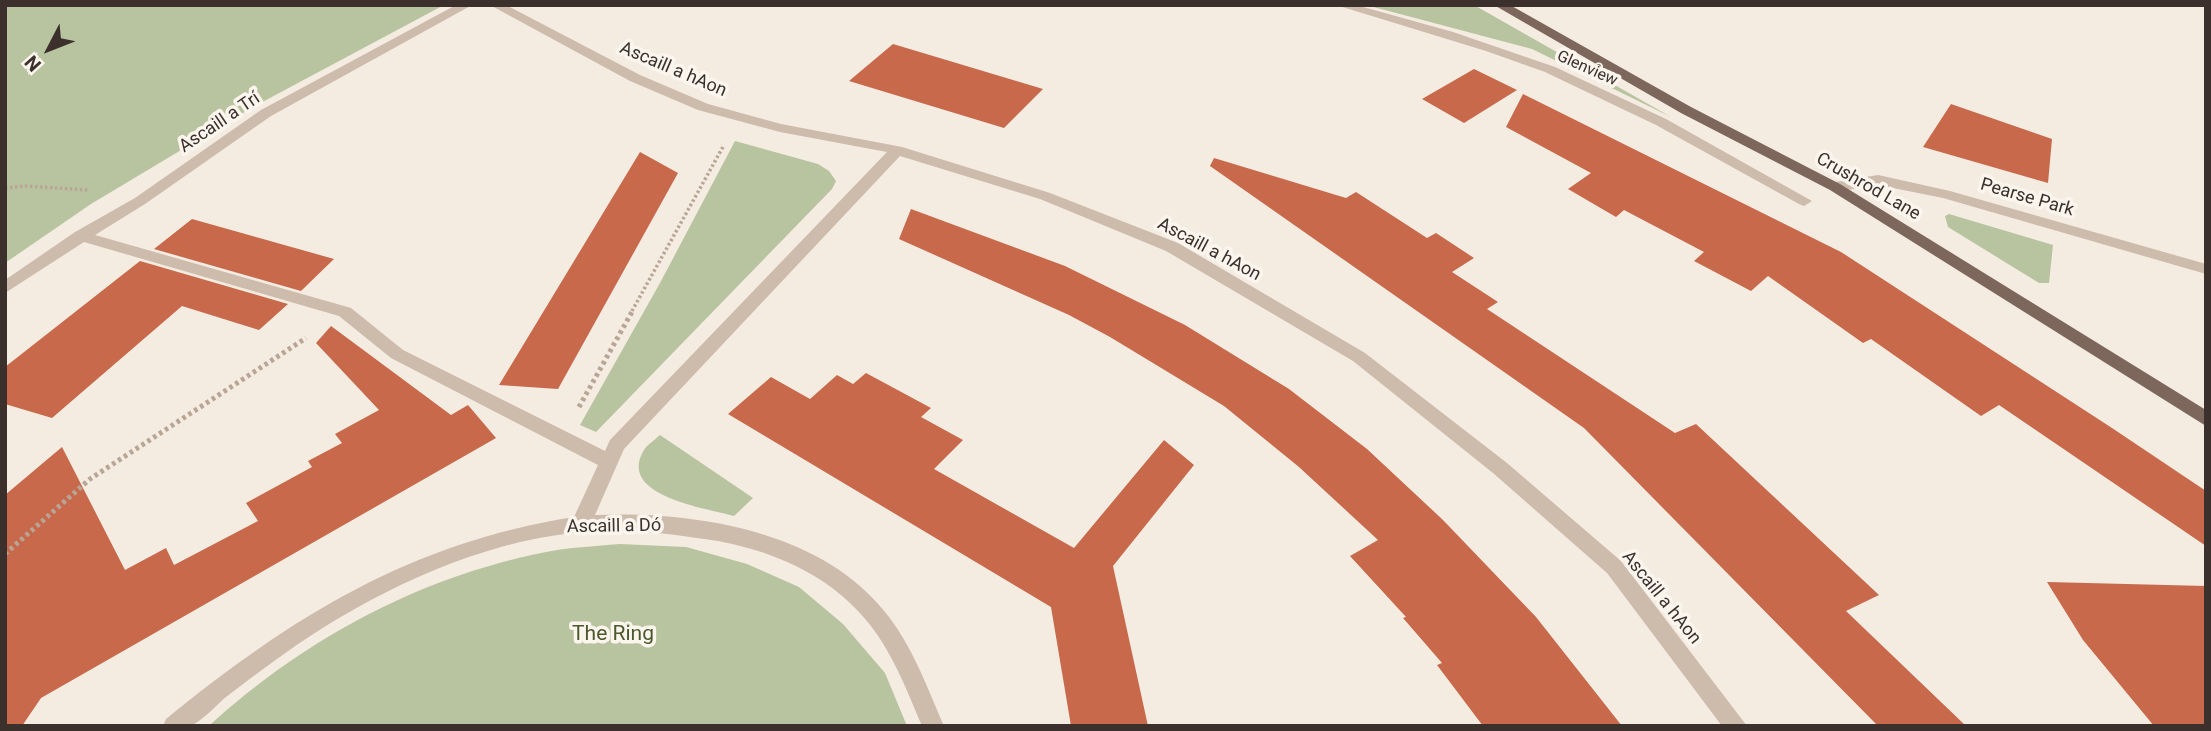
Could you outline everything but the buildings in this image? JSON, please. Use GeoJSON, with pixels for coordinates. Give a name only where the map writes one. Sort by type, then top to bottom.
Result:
{"type":"FeatureCollection","features":[{"type":"Feature","properties":{"kind":"main road","name":"Crushrod Lane"},"geometry":{"type":"LineString","coordinates":[[1500,5],[1686,110],[1835,187],[2206,419]]}},
{"type":"Feature","properties":{"kind":"street","name":"Ascaill a Trí"},"geometry":{"type":"LineString","coordinates":[[5,288],[81,236],[140,201],[266,113],[466,5]]}},
{"type":"Feature","properties":{"kind":"street","name":"Ascaill a hAon"},"geometry":{"type":"LineString","coordinates":[[496,5],[635,78],[703,107],[780,128],[897,150],[1045,195],[1172,247],[1359,357],[1500,468],[1614,567],[1736,726]]}},
{"type":"Feature","properties":{"kind":"street","name":"Glenview"},"geometry":{"type":"LineString","coordinates":[[1342,5],[1512,55],[1586,86],[1676,131],[1804,201]]}},
{"type":"Feature","properties":{"kind":"street"},"geometry":{"type":"LineString","coordinates":[[582,524],[617,445],[897,150]]}},
{"type":"Feature","properties":{"kind":"street","name":"Pearse Park"},"geometry":{"type":"LineString","coordinates":[[1835,187],[1878,180],[1945,194],[2206,269]]}},
{"type":"Feature","properties":{"kind":"street"},"geometry":{"type":"LineString","coordinates":[[81,236],[345,312],[397,354],[609,462]]}},
{"type":"Feature","properties":{"kind":"street","name":"Ascaill a Dó"},"geometry":{"type":"LineString","coordinates":[[174,726],[235,674],[320,618],[402,573],[509,536],[582,524],[666,525],[727,533],[795,555],[852,592],[883,627],[912,676],[933,726]]}},
{"type":"Feature","properties":{"kind":"path"},"geometry":{"type":"LineString","coordinates":[[562,439],[740,117]]}},
{"type":"Feature","properties":{"kind":"path"},"geometry":{"type":"LineString","coordinates":[[5,188],[77,187],[140,201]]}},
{"type":"Feature","properties":{"kind":"path"},"geometry":{"type":"LineString","coordinates":[[5,554],[90,479],[185,420],[345,312]]}},
{"type":"Feature","properties":{"kind":"green space"},"geometry":{"type":"Polygon","coordinates":[[[5,5],[444,5],[253,107],[91,204],[5,263],[5,5]]]}},
{"type":"Feature","properties":{"kind":"green space"},"geometry":{"type":"Polygon","coordinates":[[[1366,5],[1474,5],[1671,117],[1532,49],[1366,5]]]}},
{"type":"Feature","properties":{"kind":"green space"},"geometry":{"type":"Polygon","coordinates":[[[735,141],[818,164],[829,171],[836,181],[832,189],[596,432],[580,425],[660,283],[735,141]]]}},
{"type":"Feature","properties":{"kind":"green space"},"geometry":{"type":"Polygon","coordinates":[[[1949,214],[2053,245],[2049,283],[2039,283],[1948,227],[1945,216],[1949,214]]]}},
{"type":"Feature","properties":{"kind":"green space"},"geometry":{"type":"Polygon","coordinates":[[[660,435],[753,498],[734,516],[686,504],[653,489],[642,479],[639,466],[644,450],[660,435]]]}},
{"type":"Feature","properties":{"kind":"green space","name":"The Ring"},"geometry":{"type":"Polygon","coordinates":[[[620,544],[686,547],[747,564],[799,587],[843,624],[885,673],[907,726],[209,726],[246,694],[327,637],[415,592],[509,561],[557,550],[620,544]]]}}]}
